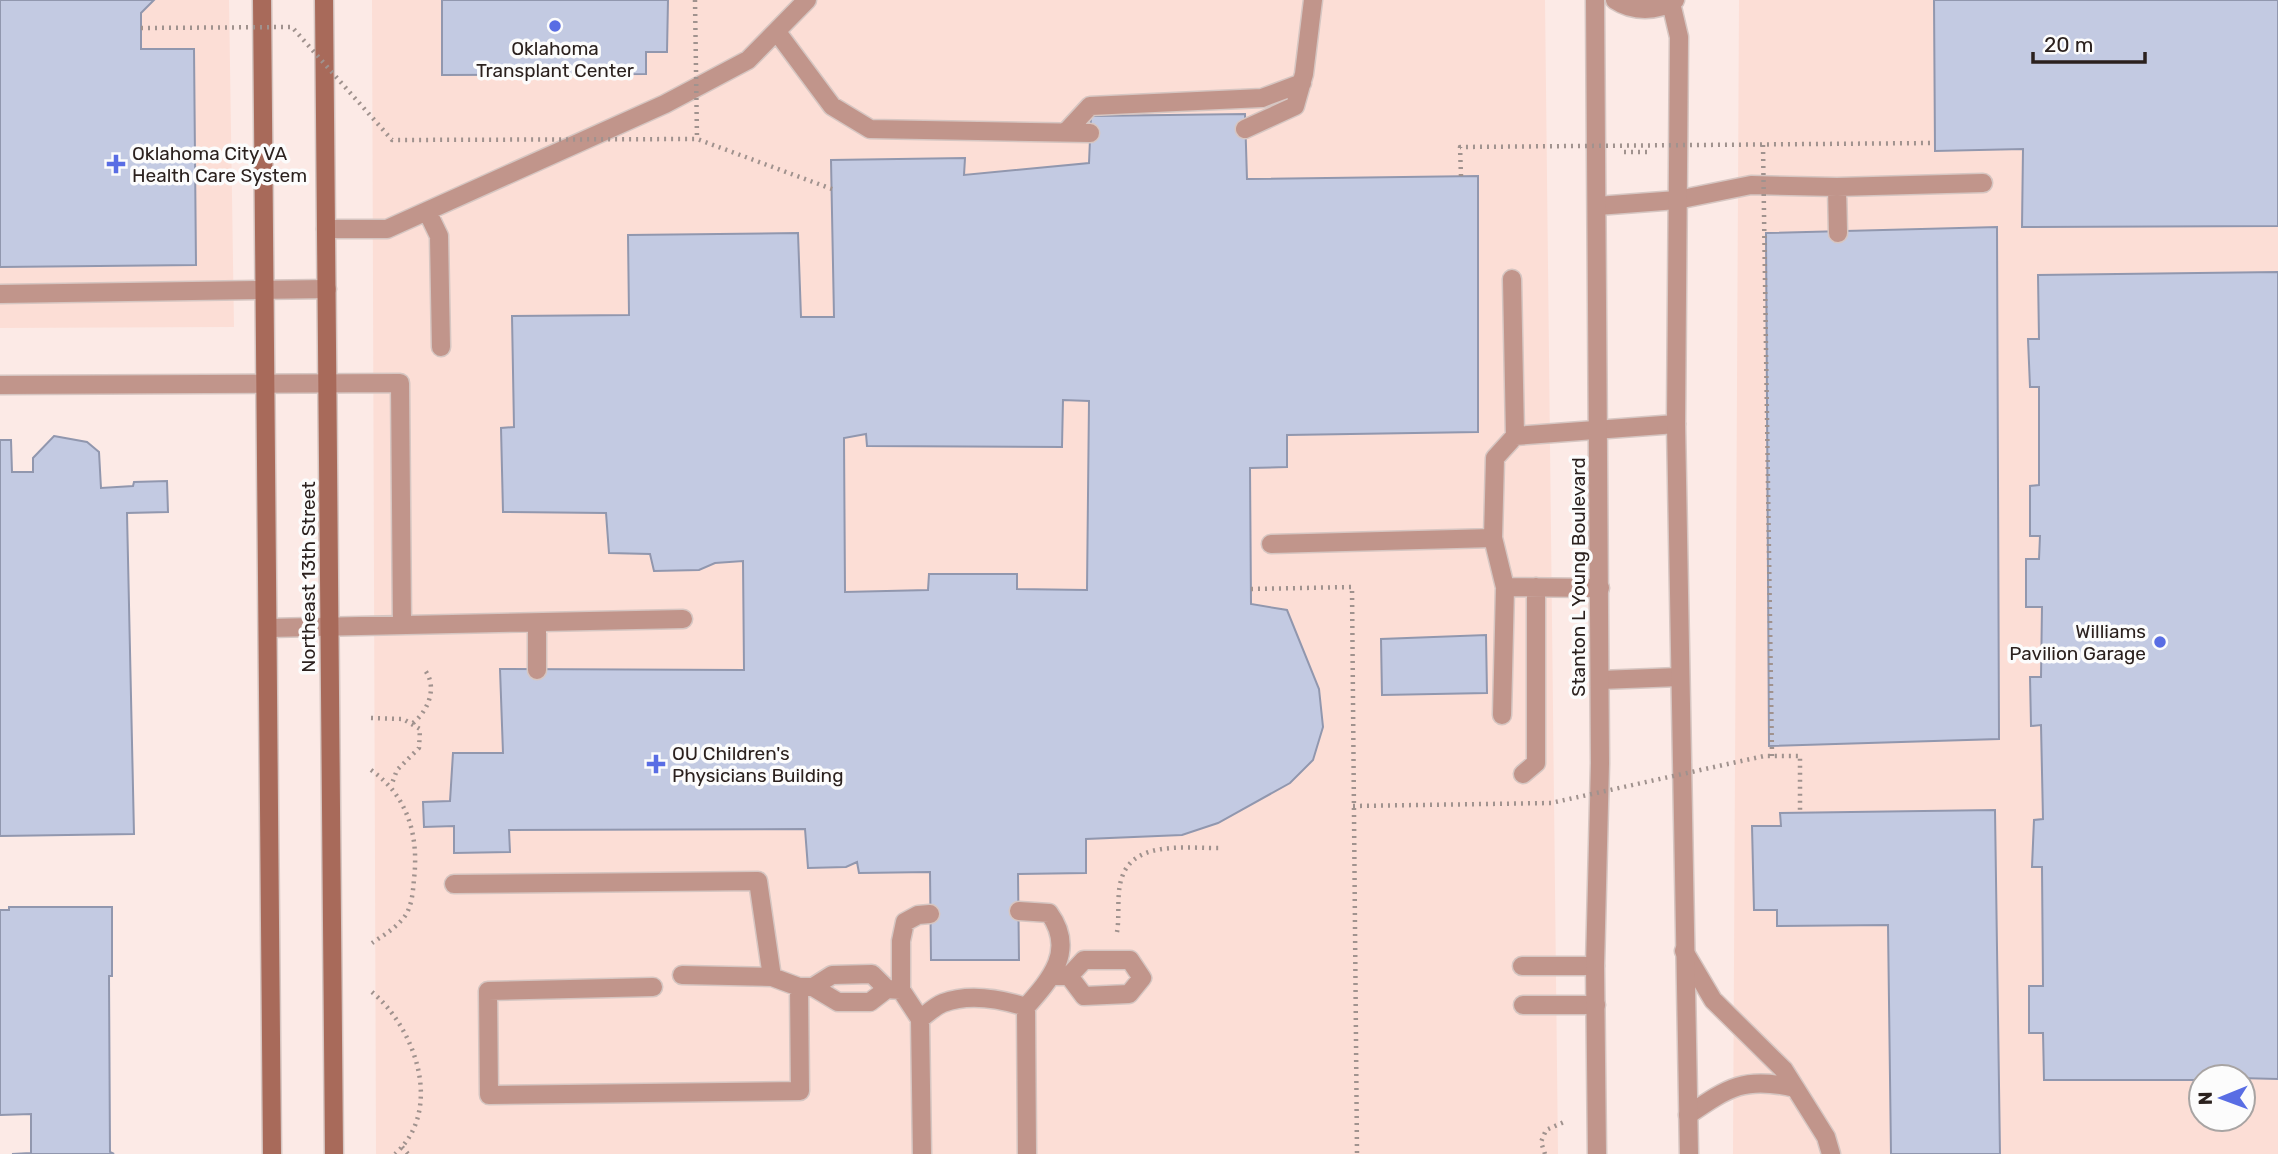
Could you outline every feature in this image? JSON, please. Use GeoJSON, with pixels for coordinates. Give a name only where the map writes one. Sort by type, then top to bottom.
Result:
{"type":"FeatureCollection","features":[{"type":"Feature","properties":{"kind":"main road","name":"Northeast 13th Street"},"geometry":{"type":"LineString","coordinates":[[262,0],[272,1154]]}},
{"type":"Feature","properties":{"kind":"main road","name":"Northeast 13th Street"},"geometry":{"type":"LineString","coordinates":[[324,0],[334,1154]]}},
{"type":"Feature","properties":{"kind":"street"},"geometry":{"type":"LineString","coordinates":[[326,229],[387,229],[689,92],[748,60],[807,0]]}},
{"type":"Feature","properties":{"kind":"street"},"geometry":{"type":"LineString","coordinates":[[1245,130],[1295,106],[1302,83],[1313,0]]}},
{"type":"Feature","properties":{"kind":"street","name":"Stanton L Young Boulevard"},"geometry":{"type":"LineString","coordinates":[[1595,0],[1600,589],[1595,966],[1597,1154]]}},
{"type":"Feature","properties":{"kind":"street"},"geometry":{"type":"LineString","coordinates":[[1615,0],[1634,9],[1652,9],[1673,1],[1679,37],[1676,424],[1689,1154]]}},
{"type":"Feature","properties":{"kind":"street"},"geometry":{"type":"LineString","coordinates":[[777,32],[832,106],[870,129],[1090,133]]}},
{"type":"Feature","properties":{"kind":"street"},"geometry":{"type":"LineString","coordinates":[[1065,133],[1090,106],[1262,98],[1302,83]]}},
{"type":"Feature","properties":{"kind":"street"},"geometry":{"type":"LineString","coordinates":[[1597,206],[1677,200],[1751,185],[1837,187],[1983,183]]}},
{"type":"Feature","properties":{"kind":"street"},"geometry":{"type":"LineString","coordinates":[[1837,187],[1838,233]]}},
{"type":"Feature","properties":{"kind":"street"},"geometry":{"type":"LineString","coordinates":[[427,211],[439,236],[441,347]]}},
{"type":"Feature","properties":{"kind":"street"},"geometry":{"type":"LineString","coordinates":[[1502,715],[1504,587],[1493,538],[1495,458],[1515,436],[1512,279]]}},
{"type":"Feature","properties":{"kind":"street"},"geometry":{"type":"LineString","coordinates":[[0,294],[327,289]]}},
{"type":"Feature","properties":{"kind":"street"},"geometry":{"type":"LineString","coordinates":[[0,384],[400,383],[402,625]]}},
{"type":"Feature","properties":{"kind":"street"},"geometry":{"type":"LineString","coordinates":[[1515,436],[1676,424]]}},
{"type":"Feature","properties":{"kind":"street"},"geometry":{"type":"LineString","coordinates":[[1271,544],[1493,538]]}},
{"type":"Feature","properties":{"kind":"street"},"geometry":{"type":"LineString","coordinates":[[1504,587],[1600,589]]}},
{"type":"Feature","properties":{"kind":"street"},"geometry":{"type":"LineString","coordinates":[[1523,774],[1536,763],[1536,587]]}},
{"type":"Feature","properties":{"kind":"street"},"geometry":{"type":"LineString","coordinates":[[268,628],[683,619]]}},
{"type":"Feature","properties":{"kind":"street"},"geometry":{"type":"LineString","coordinates":[[537,623],[537,670]]}},
{"type":"Feature","properties":{"kind":"street"},"geometry":{"type":"LineString","coordinates":[[1600,680],[1679,677]]}},
{"type":"Feature","properties":{"kind":"street"},"geometry":{"type":"LineString","coordinates":[[454,884],[758,881],[772,977]]}},
{"type":"Feature","properties":{"kind":"street"},"geometry":{"type":"LineString","coordinates":[[1018,911],[1049,914],[1059,928],[1060,946],[1061,976],[1026,1007],[1027,1154]]}},
{"type":"Feature","properties":{"kind":"street"},"geometry":{"type":"LineString","coordinates":[[894,989],[905,922],[918,915],[930,914]]}},
{"type":"Feature","properties":{"kind":"street"},"geometry":{"type":"LineString","coordinates":[[1684,951],[1713,1000],[1741,1031],[1771,1056],[1795,1088],[1826,1136],[1831,1154]]}},
{"type":"Feature","properties":{"kind":"street"},"geometry":{"type":"LineString","coordinates":[[1522,966],[1595,966]]}},
{"type":"Feature","properties":{"kind":"street"},"geometry":{"type":"LineString","coordinates":[[806,987],[832,975],[872,974],[894,989],[920,1019],[922,1154]]}},
{"type":"Feature","properties":{"kind":"street"},"geometry":{"type":"LineString","coordinates":[[682,975],[772,977],[806,987],[838,1002],[870,1002],[894,989]]}},
{"type":"Feature","properties":{"kind":"street"},"geometry":{"type":"LineString","coordinates":[[653,988],[488,991],[489,1095],[800,1091],[806,987]]}},
{"type":"Feature","properties":{"kind":"street"},"geometry":{"type":"LineString","coordinates":[[920,1019],[942,1003],[968,999],[1003,1000],[1026,1007]]}},
{"type":"Feature","properties":{"kind":"street"},"geometry":{"type":"LineString","coordinates":[[1523,1005],[1596,1005]]}},
{"type":"Feature","properties":{"kind":"street"},"geometry":{"type":"LineString","coordinates":[[1688,1115],[1718,1094],[1742,1083],[1767,1082],[1795,1088]]}},
{"type":"Feature","properties":{"kind":"path"},"geometry":{"type":"LineString","coordinates":[[695,0],[697,139]]}},
{"type":"Feature","properties":{"kind":"path"},"geometry":{"type":"LineString","coordinates":[[141,28],[292,27],[392,140],[697,139],[832,189]]}},
{"type":"Feature","properties":{"kind":"path"},"geometry":{"type":"LineString","coordinates":[[1461,176],[1460,147],[1934,143]]}},
{"type":"Feature","properties":{"kind":"path"},"geometry":{"type":"LineString","coordinates":[[1763,145],[1772,755]]}},
{"type":"Feature","properties":{"kind":"path"},"geometry":{"type":"LineString","coordinates":[[1612,152],[1657,153]]}},
{"type":"Feature","properties":{"kind":"path"},"geometry":{"type":"LineString","coordinates":[[1251,589],[1352,587],[1357,1154]]}},
{"type":"Feature","properties":{"kind":"path"},"geometry":{"type":"LineString","coordinates":[[413,723],[422,716],[429,702],[431,682],[424,668]]}},
{"type":"Feature","properties":{"kind":"path"},"geometry":{"type":"LineString","coordinates":[[370,718],[403,719],[420,729],[419,748],[397,771],[391,786]]}},
{"type":"Feature","properties":{"kind":"path"},"geometry":{"type":"LineString","coordinates":[[1353,806],[1551,803],[1772,755],[1800,755],[1800,813]]}},
{"type":"Feature","properties":{"kind":"path"},"geometry":{"type":"LineString","coordinates":[[371,770],[391,786],[411,823],[415,844],[413,892],[407,914],[394,929],[372,943]]}},
{"type":"Feature","properties":{"kind":"path"},"geometry":{"type":"LineString","coordinates":[[1114,940],[1122,876],[1129,864],[1142,853],[1157,849],[1222,848]]}},
{"type":"Feature","properties":{"kind":"path"},"geometry":{"type":"LineString","coordinates":[[372,992],[399,1019],[416,1057],[420,1079],[419,1102],[412,1132],[395,1154]]}},
{"type":"Feature","properties":{"kind":"path"},"geometry":{"type":"LineString","coordinates":[[1545,1154],[1541,1142],[1546,1130],[1564,1122]]}},
{"type":"Feature","properties":{"kind":"path"},"geometry":{"type":"LineString","coordinates":[[402,1147],[408,1154]]}},
{"type":"Feature","properties":{"kind":"shaded area","name":"Oklahoma City VA Health Care System"},"geometry":{"type":"Polygon","coordinates":[[[0,0],[229,0],[234,327],[0,328],[0,0]]]}},
{"type":"Feature","properties":{"kind":"shaded area"},"geometry":{"type":"Polygon","coordinates":[[[372,0],[1545,0],[1558,1154],[376,1154],[372,0]]]}},
{"type":"Feature","properties":{"kind":"shaded area"},"geometry":{"type":"Polygon","coordinates":[[[1739,0],[2278,0],[2278,1154],[1733,1154],[1739,0]]]}},
{"type":"Feature","properties":{"kind":"building","name":"Oklahoma City VA Health Care System"},"geometry":{"type":"Polygon","coordinates":[[[0,0],[154,0],[141,13],[141,49],[194,49],[196,265],[0,267],[0,0]]]}},
{"type":"Feature","properties":{"kind":"building","name":"Oklahoma Transplant Center"},"geometry":{"type":"Polygon","coordinates":[[[442,0],[668,0],[667,52],[646,52],[646,74],[442,75],[442,0]]]}},
{"type":"Feature","properties":{"kind":"building"},"geometry":{"type":"Polygon","coordinates":[[[1934,0],[2278,0],[2278,226],[2022,227],[2023,149],[1935,151],[1934,0]]]}},
{"type":"Feature","properties":{"kind":"building"},"geometry":{"type":"Polygon","coordinates":[[[1245,114],[1247,179],[1478,176],[1478,432],[1287,435],[1287,467],[1250,468],[1251,604],[1287,610],[1319,689],[1323,727],[1313,760],[1290,783],[1218,823],[1182,835],[1086,839],[1086,873],[1018,874],[1019,960],[931,960],[930,872],[859,873],[857,862],[846,867],[808,868],[805,829],[509,830],[510,852],[454,853],[454,826],[424,827],[423,802],[450,801],[453,753],[503,753],[500,669],[744,670],[743,561],[715,563],[699,570],[654,571],[650,554],[609,553],[606,513],[503,512],[501,428],[514,427],[512,316],[629,315],[628,235],[798,233],[801,317],[834,317],[831,160],[965,158],[964,175],[1089,163],[1091,116],[1245,114]],[[1063,400],[1062,447],[867,446],[866,434],[844,438],[845,592],[928,590],[929,574],[1017,574],[1017,589],[1087,590],[1089,401],[1063,400]]]}},
{"type":"Feature","properties":{"kind":"building"},"geometry":{"type":"Polygon","coordinates":[[[1997,227],[1999,739],[1769,746],[1766,233],[1997,227]]]}},
{"type":"Feature","properties":{"kind":"building","name":"Williams Pavilion Garage"},"geometry":{"type":"Polygon","coordinates":[[[2278,272],[2278,1079],[2257,1078],[2257,1063],[2187,1063],[2187,1080],[2044,1080],[2043,1033],[2029,1033],[2029,986],[2043,986],[2042,867],[2032,867],[2034,820],[2043,819],[2041,725],[2031,726],[2030,677],[2041,677],[2042,607],[2026,607],[2026,559],[2039,559],[2040,536],[2030,536],[2030,486],[2039,485],[2039,387],[2030,387],[2028,339],[2039,339],[2038,275],[2278,272]]]}},
{"type":"Feature","properties":{"kind":"building"},"geometry":{"type":"Polygon","coordinates":[[[54,436],[87,442],[99,452],[101,488],[133,486],[134,482],[167,481],[168,512],[127,513],[134,834],[0,836],[0,440],[11,440],[12,472],[33,472],[33,458],[54,436]]]}},
{"type":"Feature","properties":{"kind":"building"},"geometry":{"type":"Polygon","coordinates":[[[1486,635],[1487,693],[1382,695],[1381,639],[1486,635]]]}},
{"type":"Feature","properties":{"kind":"building"},"geometry":{"type":"Polygon","coordinates":[[[1995,810],[2000,1154],[1891,1154],[1888,925],[1777,926],[1777,910],[1754,910],[1752,826],[1781,826],[1780,813],[1995,810]]]}},
{"type":"Feature","properties":{"kind":"building"},"geometry":{"type":"Polygon","coordinates":[[[9,907],[112,907],[112,976],[109,976],[110,1152],[114,1154],[12,1154],[31,1153],[31,1114],[0,1115],[0,910],[9,910],[9,907]]]}},
{"type":"Feature","properties":{"kind":"place","name":"Oklahoma Transplant Center"},"geometry":{"type":"Point","coordinates":[555,26]}},
{"type":"Feature","properties":{"kind":"place","name":"Oklahoma City VA Health Care System"},"geometry":{"type":"Point","coordinates":[116,164]}},
{"type":"Feature","properties":{"kind":"place","name":"Williams Pavilion Garage"},"geometry":{"type":"Point","coordinates":[2160,642]}},
{"type":"Feature","properties":{"kind":"place","name":"OU Children's Physicians Building"},"geometry":{"type":"Point","coordinates":[656,764]}}]}
